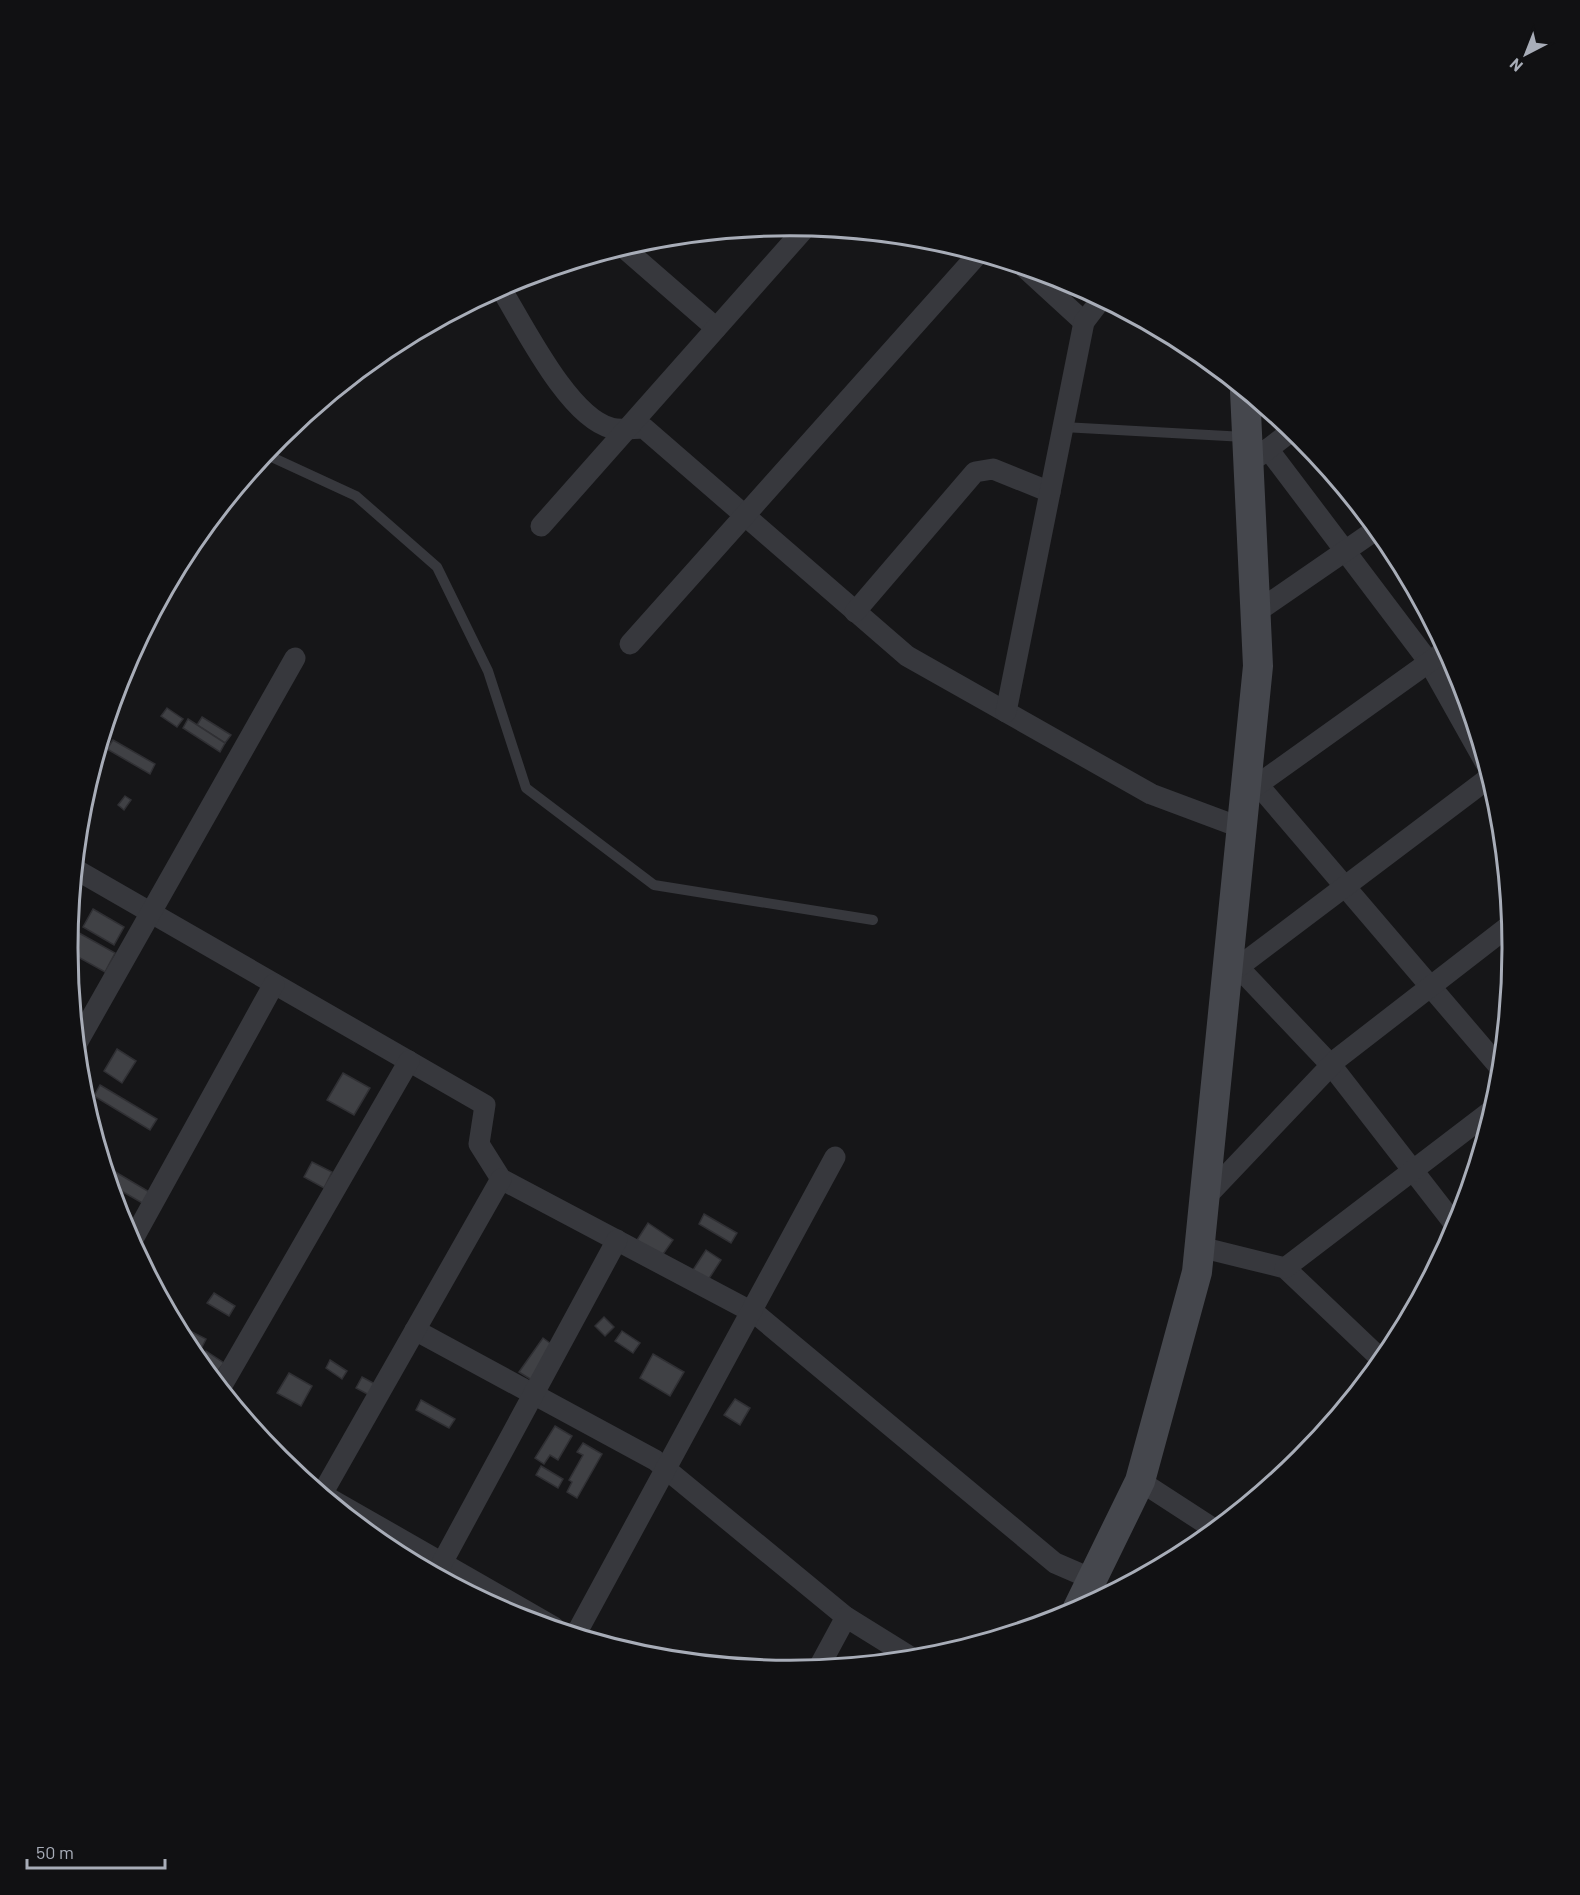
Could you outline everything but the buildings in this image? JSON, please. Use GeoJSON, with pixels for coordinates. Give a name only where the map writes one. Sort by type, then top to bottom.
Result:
{"type":"FeatureCollection","features":[{"type":"Feature","properties":{"kind":"street"},"geometry":{"type":"LineString","coordinates":[[541,526],[797,236]]}},
{"type":"Feature","properties":{"kind":"street"},"geometry":{"type":"LineString","coordinates":[[631,254],[716,328]]}},
{"type":"Feature","properties":{"kind":"street"},"geometry":{"type":"LineString","coordinates":[[630,644],[972,260]]}},
{"type":"Feature","properties":{"kind":"street"},"geometry":{"type":"LineString","coordinates":[[1039,281],[1084,322]]}},
{"type":"Feature","properties":{"kind":"street"},"geometry":{"type":"LineString","coordinates":[[505,296],[559,385],[586,414],[611,428],[644,428],[906,656],[1151,794],[1242,828]]}},
{"type":"Feature","properties":{"kind":"street"},"geometry":{"type":"LineString","coordinates":[[1005,712],[1084,322],[1097,305]]}},
{"type":"Feature","properties":{"kind":"street"},"geometry":{"type":"LineString","coordinates":[[1084,1595],[1140,1481],[1197,1272],[1233,971],[1242,828],[1252,790],[1258,666],[1255,613],[1255,450],[1247,402]]}},
{"type":"Feature","properties":{"kind":"street"},"geometry":{"type":"LineString","coordinates":[[1255,450],[1283,435]]}},
{"type":"Feature","properties":{"kind":"street"},"geometry":{"type":"LineString","coordinates":[[1255,450],[1345,551],[1429,662],[1468,732]]}},
{"type":"Feature","properties":{"kind":"street"},"geometry":{"type":"LineString","coordinates":[[855,612],[975,472],[993,469],[1050,492]]}},
{"type":"Feature","properties":{"kind":"street"},"geometry":{"type":"LineString","coordinates":[[1255,613],[1369,534]]}},
{"type":"Feature","properties":{"kind":"street"},"geometry":{"type":"LineString","coordinates":[[1252,790],[1439,655]]}},
{"type":"Feature","properties":{"kind":"street"},"geometry":{"type":"LineString","coordinates":[[83,1032],[296,658]]}},
{"type":"Feature","properties":{"kind":"street"},"geometry":{"type":"LineString","coordinates":[[1233,971],[1482,783]]}},
{"type":"Feature","properties":{"kind":"street"},"geometry":{"type":"LineString","coordinates":[[1252,790],[1344,886],[1492,1060]]}},
{"type":"Feature","properties":{"kind":"street"},"geometry":{"type":"LineString","coordinates":[[82,873],[485,1105],[479,1144],[501,1179],[751,1311],[1055,1563],[1092,1579]]}},
{"type":"Feature","properties":{"kind":"street"},"geometry":{"type":"LineString","coordinates":[[1205,1198],[1331,1065],[1501,932]]}},
{"type":"Feature","properties":{"kind":"street"},"geometry":{"type":"LineString","coordinates":[[1233,971],[1331,1065],[1449,1217]]}},
{"type":"Feature","properties":{"kind":"street"},"geometry":{"type":"LineString","coordinates":[[137,1232],[274,984]]}},
{"type":"Feature","properties":{"kind":"street"},"geometry":{"type":"LineString","coordinates":[[225,1381],[409,1061]]}},
{"type":"Feature","properties":{"kind":"street"},"geometry":{"type":"LineString","coordinates":[[1285,1268],[1481,1118]]}},
{"type":"Feature","properties":{"kind":"street"},"geometry":{"type":"LineString","coordinates":[[580,1627],[835,1157]]}},
{"type":"Feature","properties":{"kind":"street"},"geometry":{"type":"LineString","coordinates":[[326,1487],[501,1179]]}},
{"type":"Feature","properties":{"kind":"street"},"geometry":{"type":"LineString","coordinates":[[440,1567],[617,1240]]}},
{"type":"Feature","properties":{"kind":"street"},"geometry":{"type":"LineString","coordinates":[[1200,1247],[1285,1268],[1375,1353]]}},
{"type":"Feature","properties":{"kind":"street"},"geometry":{"type":"LineString","coordinates":[[415,1330],[655,1460],[846,1617],[900,1650]]}},
{"type":"Feature","properties":{"kind":"street"},"geometry":{"type":"LineString","coordinates":[[1140,1481],[1207,1524]]}},
{"type":"Feature","properties":{"kind":"street"},"geometry":{"type":"LineString","coordinates":[[387,1535],[426,1559]]}},
{"type":"Feature","properties":{"kind":"street"},"geometry":{"type":"LineString","coordinates":[[824,1659],[846,1617]]}},
{"type":"Feature","properties":{"kind":"lane"},"geometry":{"type":"LineString","coordinates":[[1063,427],[1255,450]]}},
{"type":"Feature","properties":{"kind":"lane"},"geometry":{"type":"LineString","coordinates":[[274,458],[356,496],[437,567],[488,671],[526,788],[654,885],[873,920]]}}]}
